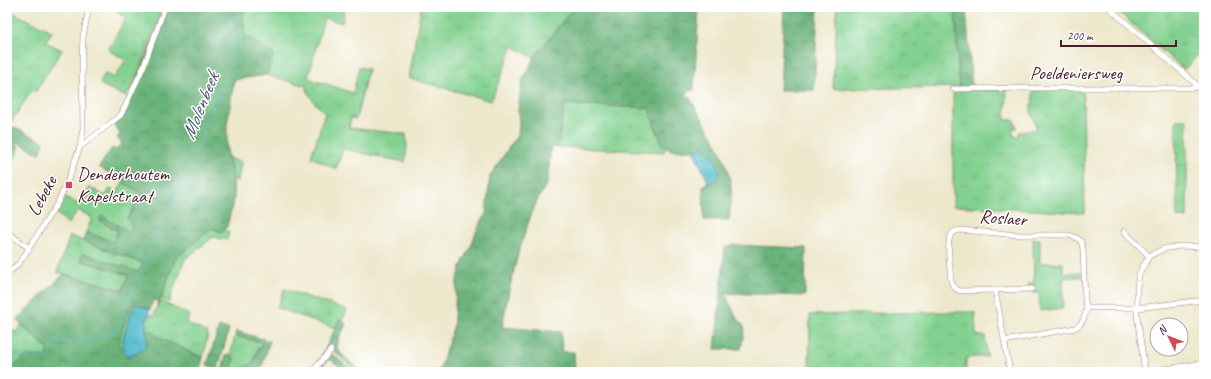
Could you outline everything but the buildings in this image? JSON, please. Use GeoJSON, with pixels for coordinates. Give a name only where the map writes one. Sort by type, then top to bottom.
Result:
{"type":"FeatureCollection","features":[{"type":"Feature","properties":{"kind":"street","name":"Lebeke"},"geometry":{"type":"LineString","coordinates":[[7,274],[18,264],[58,202],[80,147],[83,129],[83,37],[89,7]]}},
{"type":"Feature","properties":{"kind":"street"},"geometry":{"type":"LineString","coordinates":[[80,147],[121,115],[150,49],[165,7]]}},
{"type":"Feature","properties":{"kind":"street"},"geometry":{"type":"LineString","coordinates":[[1108,7],[1204,91]]}},
{"type":"Feature","properties":{"kind":"street","name":"Poeldeniersweg"},"geometry":{"type":"LineString","coordinates":[[953,89],[1192,88],[1199,86]]}},
{"type":"Feature","properties":{"kind":"street","name":"Roslaer"},"geometry":{"type":"LineString","coordinates":[[1004,341],[1075,328],[1081,325],[1087,308],[1085,301],[1084,248],[1081,241],[1069,235],[1020,235],[960,230],[954,231],[951,234],[949,240],[950,278],[952,285],[957,290],[1032,289]]}},
{"type":"Feature","properties":{"kind":"street"},"geometry":{"type":"LineString","coordinates":[[1124,231],[1149,256]]}},
{"type":"Feature","properties":{"kind":"street"},"geometry":{"type":"LineString","coordinates":[[7,232],[29,248]]}},
{"type":"Feature","properties":{"kind":"street"},"geometry":{"type":"LineString","coordinates":[[1204,246],[1170,247],[1149,256],[1139,275],[1137,287],[1138,326],[1146,372],[1204,363]]}},
{"type":"Feature","properties":{"kind":"street"},"geometry":{"type":"LineString","coordinates":[[995,290],[1010,372]]}},
{"type":"Feature","properties":{"kind":"street"},"geometry":{"type":"LineString","coordinates":[[1087,308],[1137,308],[1204,300]]}},
{"type":"Feature","properties":{"kind":"street"},"geometry":{"type":"LineString","coordinates":[[312,372],[331,350]]}},
{"type":"Feature","properties":{"kind":"green space"},"geometry":{"type":"Polygon","coordinates":[[[119,7],[163,7],[138,73],[126,97],[100,84],[105,73],[114,78],[126,60],[108,50],[126,18],[116,11],[119,7]]]}},
{"type":"Feature","properties":{"kind":"green space"},"geometry":{"type":"Polygon","coordinates":[[[166,7],[244,7],[243,23],[245,36],[274,54],[266,75],[234,80],[227,125],[227,150],[233,180],[234,198],[227,227],[221,232],[211,228],[175,259],[158,306],[158,301],[153,300],[150,309],[135,304],[132,305],[121,334],[120,350],[124,355],[130,358],[130,355],[134,355],[148,341],[146,330],[154,332],[160,338],[203,358],[199,372],[7,372],[7,361],[13,367],[26,356],[46,357],[48,349],[16,320],[64,274],[123,290],[128,275],[80,260],[82,253],[139,272],[143,263],[83,241],[86,232],[113,242],[118,231],[99,220],[102,216],[127,231],[132,226],[127,219],[141,193],[99,167],[112,148],[116,150],[122,143],[117,138],[120,134],[113,123],[122,116],[166,7]]]}},
{"type":"Feature","properties":{"kind":"green space"},"geometry":{"type":"Polygon","coordinates":[[[244,7],[345,7],[342,23],[324,18],[308,78],[353,93],[359,67],[368,69],[356,119],[351,118],[349,128],[406,134],[407,147],[405,162],[343,149],[336,169],[311,157],[325,113],[313,101],[306,86],[266,75],[273,54],[245,36],[243,23],[244,7]]]}},
{"type":"Feature","properties":{"kind":"green space"},"geometry":{"type":"Polygon","coordinates":[[[421,7],[574,7],[534,58],[513,46],[491,101],[409,78],[421,7]]]}},
{"type":"Feature","properties":{"kind":"green space"},"geometry":{"type":"Polygon","coordinates":[[[574,7],[699,7],[694,90],[689,91],[686,95],[689,97],[713,137],[727,169],[731,190],[729,220],[704,220],[703,186],[713,182],[702,148],[681,151],[670,150],[662,145],[649,108],[565,104],[557,147],[551,147],[547,184],[531,215],[519,250],[502,327],[561,332],[562,352],[574,352],[575,372],[439,372],[453,328],[457,280],[463,262],[486,213],[490,176],[518,134],[518,110],[522,81],[534,58],[574,7]]]}},
{"type":"Feature","properties":{"kind":"green space"},"geometry":{"type":"Polygon","coordinates":[[[784,7],[818,7],[814,90],[780,90],[784,7]]]}},
{"type":"Feature","properties":{"kind":"green space"},"geometry":{"type":"Polygon","coordinates":[[[837,7],[955,7],[959,87],[833,89],[837,7]]]}},
{"type":"Feature","properties":{"kind":"green space"},"geometry":{"type":"Polygon","coordinates":[[[955,7],[966,7],[972,88],[959,87],[955,7]]]}},
{"type":"Feature","properties":{"kind":"green space"},"geometry":{"type":"Polygon","coordinates":[[[1113,7],[1204,7],[1204,48],[1184,70],[1113,7]]]}},
{"type":"Feature","properties":{"kind":"green space"},"geometry":{"type":"Polygon","coordinates":[[[9,11],[52,31],[46,42],[62,50],[36,91],[32,90],[9,125],[7,124],[7,17],[9,11]]]}},
{"type":"Feature","properties":{"kind":"green space"},"geometry":{"type":"Polygon","coordinates":[[[1007,90],[1005,120],[1014,120],[1017,128],[1013,128],[1013,136],[1019,136],[1019,132],[1037,129],[1031,113],[1031,104],[1033,104],[1033,90],[1083,90],[1085,213],[953,206],[953,91],[1007,90]]]}},
{"type":"Feature","properties":{"kind":"green space"},"geometry":{"type":"Polygon","coordinates":[[[564,104],[649,108],[662,145],[665,149],[664,152],[557,147],[564,104]]]}},
{"type":"Feature","properties":{"kind":"green space"},"geometry":{"type":"Polygon","coordinates":[[[1176,120],[1187,120],[1187,218],[1177,217],[1176,120]]]}},
{"type":"Feature","properties":{"kind":"green space"},"geometry":{"type":"Polygon","coordinates":[[[7,124],[44,142],[40,154],[17,142],[19,150],[7,144],[7,124]]]}},
{"type":"Feature","properties":{"kind":"green space"},"geometry":{"type":"Polygon","coordinates":[[[7,144],[19,150],[7,172],[7,144]]]}},
{"type":"Feature","properties":{"kind":"green space"},"geometry":{"type":"Polygon","coordinates":[[[229,158],[241,162],[238,181],[233,180],[229,158]]]}},
{"type":"Feature","properties":{"kind":"green space"},"geometry":{"type":"Polygon","coordinates":[[[123,182],[141,193],[127,219],[132,226],[127,231],[102,216],[99,220],[118,231],[113,242],[86,232],[92,218],[78,210],[68,224],[56,213],[66,197],[80,205],[90,187],[105,196],[110,189],[117,193],[123,182]]]}},
{"type":"Feature","properties":{"kind":"green space"},"geometry":{"type":"Polygon","coordinates":[[[211,228],[221,232],[223,230],[229,232],[227,240],[213,237],[185,259],[169,302],[161,299],[175,259],[211,228]]]}},
{"type":"Feature","properties":{"kind":"green space"},"geometry":{"type":"Polygon","coordinates":[[[70,236],[143,263],[139,272],[80,260],[128,275],[123,290],[57,272],[70,236]]]}},
{"type":"Feature","properties":{"kind":"green space"},"geometry":{"type":"Polygon","coordinates":[[[1033,239],[1040,239],[1040,263],[1063,263],[1063,273],[1082,273],[1082,277],[1063,278],[1063,308],[1040,311],[1039,293],[1033,293],[1032,288],[1027,284],[1034,283],[1033,239]]]}},
{"type":"Feature","properties":{"kind":"green space"},"geometry":{"type":"Polygon","coordinates":[[[732,245],[806,248],[805,296],[725,293],[736,317],[745,328],[741,349],[715,349],[725,248],[732,245]]]}},
{"type":"Feature","properties":{"kind":"green space"},"geometry":{"type":"Polygon","coordinates":[[[284,289],[347,310],[342,321],[340,319],[335,328],[277,308],[284,289]]]}},
{"type":"Feature","properties":{"kind":"green space"},"geometry":{"type":"Polygon","coordinates":[[[160,301],[190,315],[186,323],[208,333],[203,358],[160,338],[154,332],[146,330],[148,315],[154,315],[160,301]]]}},
{"type":"Feature","properties":{"kind":"green space"},"geometry":{"type":"Polygon","coordinates":[[[135,304],[124,334],[123,341],[127,354],[130,355],[130,358],[124,355],[120,350],[120,343],[126,318],[132,305],[135,304]]]}},
{"type":"Feature","properties":{"kind":"green space"},"geometry":{"type":"Polygon","coordinates":[[[975,312],[976,335],[985,336],[987,356],[966,358],[966,372],[809,372],[810,315],[975,312]]]}},
{"type":"Feature","properties":{"kind":"green space"},"geometry":{"type":"Polygon","coordinates":[[[340,319],[346,324],[339,338],[337,348],[339,352],[362,372],[357,372],[330,348],[328,351],[354,372],[347,372],[330,359],[317,372],[309,372],[320,359],[340,319]]]}},
{"type":"Feature","properties":{"kind":"green space"},"geometry":{"type":"Polygon","coordinates":[[[22,325],[48,349],[46,357],[26,356],[13,367],[7,361],[7,336],[13,330],[16,332],[22,325]]]}},
{"type":"Feature","properties":{"kind":"green space"},"geometry":{"type":"Polygon","coordinates":[[[219,327],[229,329],[218,369],[207,365],[219,327]]]}},
{"type":"Feature","properties":{"kind":"green space"},"geometry":{"type":"Polygon","coordinates":[[[236,331],[270,341],[260,372],[221,372],[226,355],[233,357],[234,360],[231,369],[240,370],[254,362],[255,355],[262,344],[261,342],[235,336],[236,331]]]}},
{"type":"Feature","properties":{"kind":"green space"},"geometry":{"type":"Polygon","coordinates":[[[235,336],[261,342],[262,344],[257,350],[254,362],[235,371],[231,369],[234,360],[230,356],[235,336]]]}},
{"type":"Feature","properties":{"kind":"water"},"geometry":{"type":"Polygon","coordinates":[[[702,148],[713,156],[719,171],[718,177],[713,182],[707,184],[707,179],[693,150],[702,148]]]}},
{"type":"Feature","properties":{"kind":"water"},"geometry":{"type":"Polygon","coordinates":[[[135,304],[150,309],[146,324],[147,343],[146,346],[139,352],[133,355],[126,355],[123,351],[124,334],[135,304]]]}},
{"type":"Feature","properties":{"kind":"waterway","name":"Molenbeek"},"geometry":{"type":"LineString","coordinates":[[165,218],[181,180],[202,140],[203,129],[225,78],[236,57],[240,30],[225,15],[227,7]]}},
{"type":"Feature","properties":{"kind":"waterway","name":"Molenbeek"},"geometry":{"type":"LineString","coordinates":[[132,289],[163,221]]}},
{"type":"Feature","properties":{"kind":"waterway","name":"Molenbeek"},"geometry":{"type":"LineString","coordinates":[[49,353],[57,343],[83,341],[115,332],[131,293]]}},
{"type":"Feature","properties":{"kind":"waterway","name":"Molenbeek"},"geometry":{"type":"LineString","coordinates":[[7,354],[17,354],[38,359],[47,355]]}},
{"type":"Feature","properties":{"kind":"place","name":"Denderhoutem Kapelstraat"},"geometry":{"type":"Point","coordinates":[69,185]}}]}
